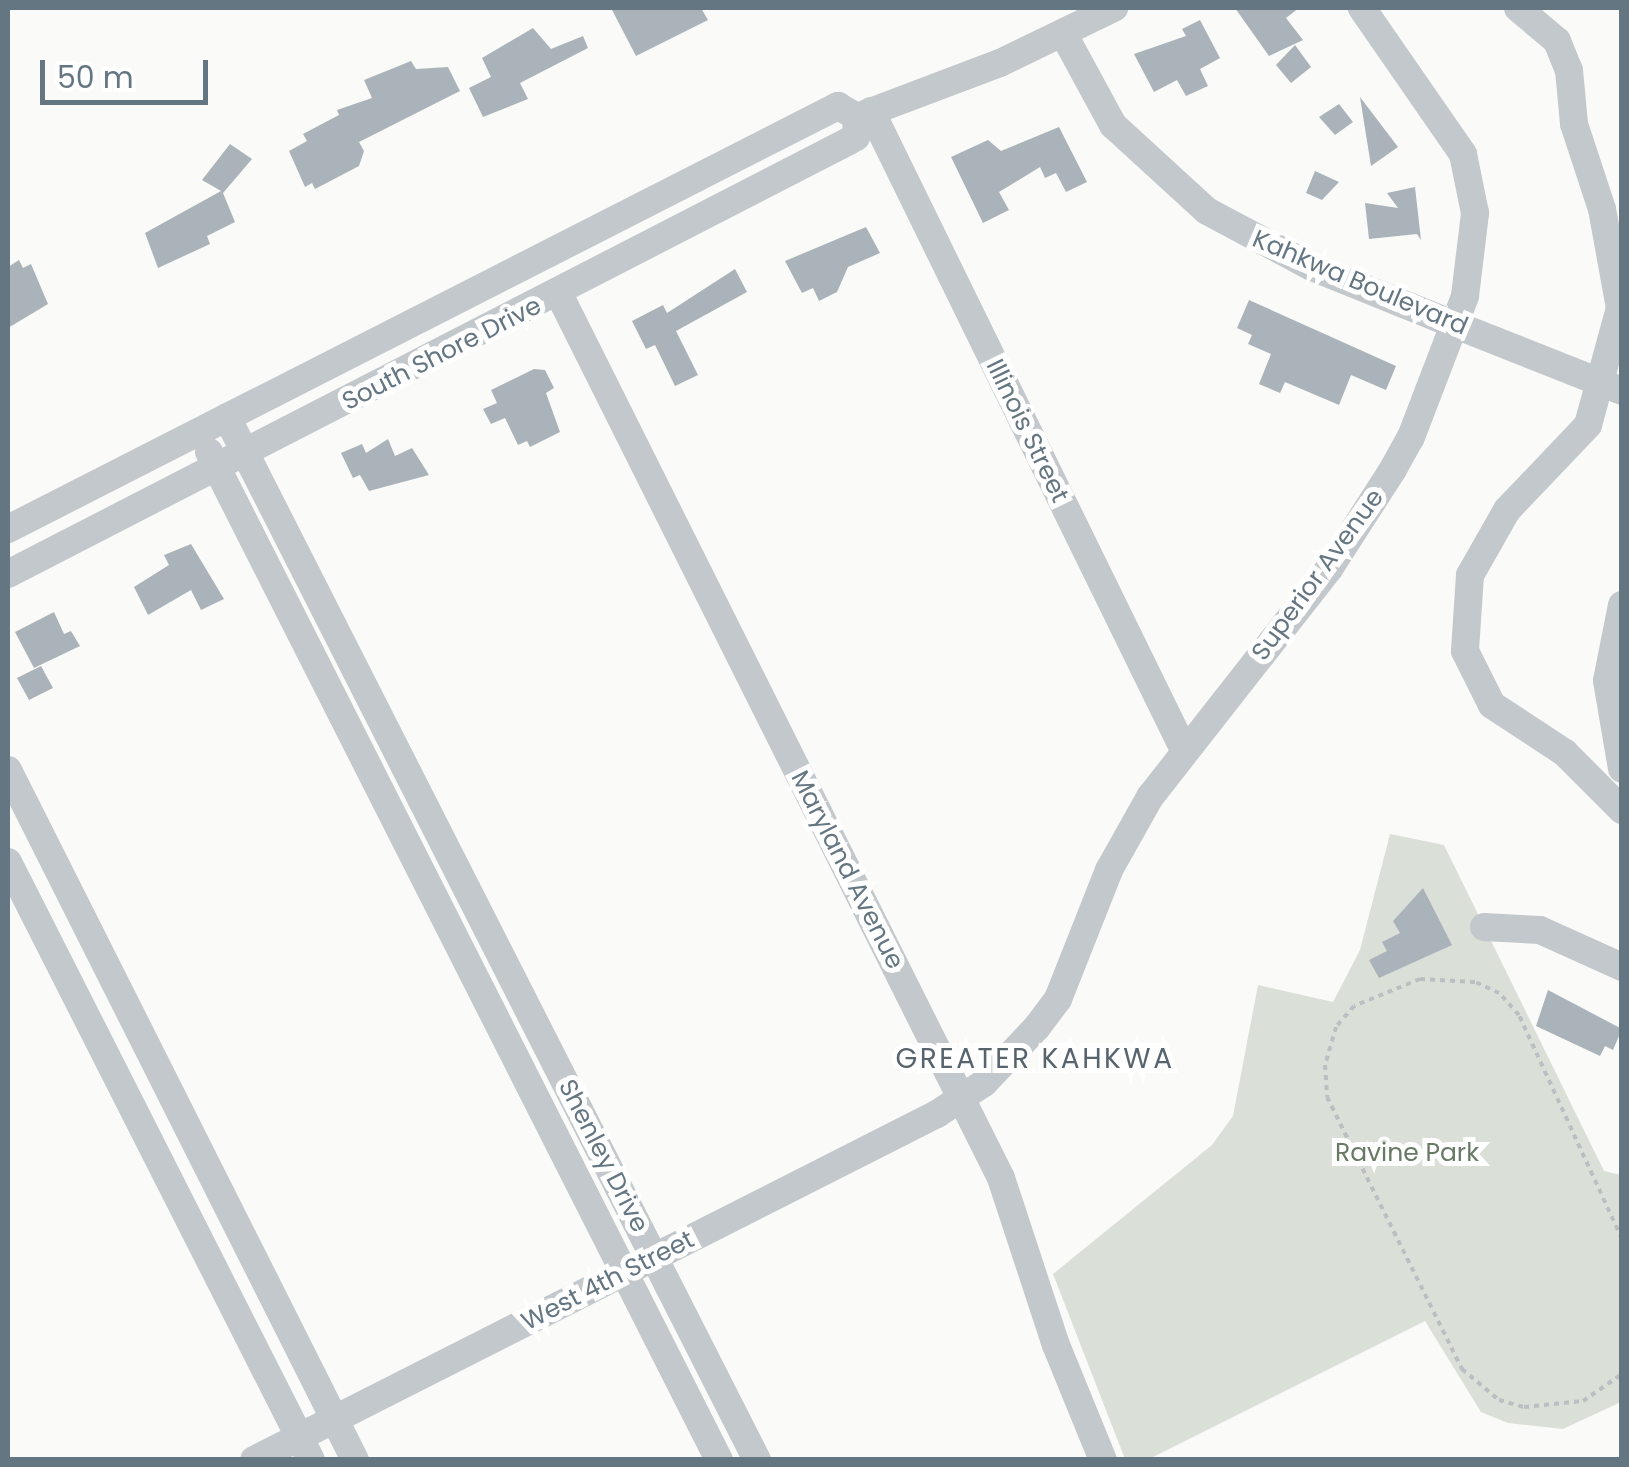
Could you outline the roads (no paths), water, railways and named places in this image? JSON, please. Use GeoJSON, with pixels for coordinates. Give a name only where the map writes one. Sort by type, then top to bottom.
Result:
{"type":"FeatureCollection","features":[{"type":"Feature","properties":{"kind":"street","name":"South Shore Drive"},"geometry":{"type":"LineString","coordinates":[[8,529],[838,106],[864,114],[1064,33],[1114,8]]}},
{"type":"Feature","properties":{"kind":"street","name":"Superior Avenue"},"geometry":{"type":"LineString","coordinates":[[962,1099],[1004,1064],[1058,999],[1109,870],[1184,750],[1329,569],[1374,500],[1411,437],[1453,324],[1475,241],[1463,154],[1362,8]]}},
{"type":"Feature","properties":{"kind":"street"},"geometry":{"type":"LineString","coordinates":[[1518,8],[1557,41],[1569,70],[1574,124],[1602,208],[1620,308],[1588,426],[1507,510],[1470,575],[1465,651],[1492,706],[1565,754],[1622,810]]}},
{"type":"Feature","properties":{"kind":"street","name":"Kahkwa Boulevard"},"geometry":{"type":"LineString","coordinates":[[1064,33],[1114,125],[1207,211],[1312,267],[1622,391]]}},
{"type":"Feature","properties":{"kind":"street","name":"South Shore Drive"},"geometry":{"type":"LineString","coordinates":[[8,574],[849,142],[856,137],[864,114]]}},
{"type":"Feature","properties":{"kind":"street","name":"Illinois Street"},"geometry":{"type":"LineString","coordinates":[[864,114],[1184,750]]}},
{"type":"Feature","properties":{"kind":"street","name":"Maryland Avenue"},"geometry":{"type":"LineString","coordinates":[[558,294],[1001,1178],[1056,1346],[1103,1460]]}},
{"type":"Feature","properties":{"kind":"street","name":"Shenley Drive"},"geometry":{"type":"LineString","coordinates":[[227,417],[757,1460]]}},
{"type":"Feature","properties":{"kind":"street","name":"Shenley Drive"},"geometry":{"type":"LineString","coordinates":[[200,432],[718,1460]]}},
{"type":"Feature","properties":{"kind":"street"},"geometry":{"type":"LineString","coordinates":[[1622,605],[1607,681],[1622,769]]}},
{"type":"Feature","properties":{"kind":"street"},"geometry":{"type":"LineString","coordinates":[[8,770],[354,1460]]}},
{"type":"Feature","properties":{"kind":"street"},"geometry":{"type":"LineString","coordinates":[[418,867],[449,852]]}},
{"type":"Feature","properties":{"kind":"street"},"geometry":{"type":"LineString","coordinates":[[8,862],[305,1448]]}},
{"type":"Feature","properties":{"kind":"street"},"geometry":{"type":"LineString","coordinates":[[1484,927],[1540,930],[1622,967]]}},
{"type":"Feature","properties":{"kind":"street"},"geometry":{"type":"LineString","coordinates":[[93,1030],[130,1012]]}},
{"type":"Feature","properties":{"kind":"street","name":"West 4th Street"},"geometry":{"type":"LineString","coordinates":[[254,1460],[305,1448],[334,1418],[962,1099]]}},
{"type":"Feature","properties":{"kind":"district","name":"GREATER KAHKWA"},"geometry":{"type":"Point","coordinates":[1035,1059]}},
{"type":"Feature","properties":{"kind":"park label","name":"Ravine Park"},"geometry":{"type":"Point","coordinates":[1407,1153]}}]}
